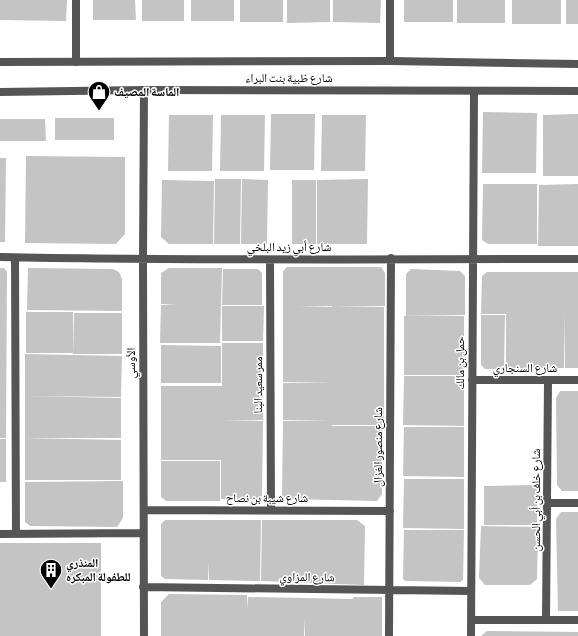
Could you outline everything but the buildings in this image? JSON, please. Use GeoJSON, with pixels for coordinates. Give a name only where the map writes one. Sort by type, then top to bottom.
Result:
{"type":"FeatureCollection","features":[{"type":"Feature","properties":{"kind":"street"},"geometry":{"type":"LineString","coordinates":[[76,0],[76,62]]}},
{"type":"Feature","properties":{"kind":"street"},"geometry":{"type":"LineString","coordinates":[[390,0],[390,62]]}},
{"type":"Feature","properties":{"kind":"street","name":"شارع ظبية بنت البراء"},"geometry":{"type":"LineString","coordinates":[[0,62],[390,62],[578,64]]}},
{"type":"Feature","properties":{"kind":"street","name":"شارع ظبية بنت البراء"},"geometry":{"type":"LineString","coordinates":[[0,92],[144,90],[578,92]]}},
{"type":"Feature","properties":{"kind":"street","name":"الأوسي"},"geometry":{"type":"LineString","coordinates":[[144,90],[144,636]]}},
{"type":"Feature","properties":{"kind":"street","name":"حمل بن مالك"},"geometry":{"type":"LineString","coordinates":[[470,636],[474,91]]}},
{"type":"Feature","properties":{"kind":"street","name":"شارع أبي زيد البلخي"},"geometry":{"type":"LineString","coordinates":[[0,258],[270,260],[391,258],[578,259]]}},
{"type":"Feature","properties":{"kind":"street"},"geometry":{"type":"LineString","coordinates":[[15,258],[16,534]]}},
{"type":"Feature","properties":{"kind":"street","name":"شارع منصور الغزال"},"geometry":{"type":"LineString","coordinates":[[389,636],[391,258]]}},
{"type":"Feature","properties":{"kind":"street","name":"ممر سعيد البنا"},"geometry":{"type":"LineString","coordinates":[[270,260],[271,510]]}},
{"type":"Feature","properties":{"kind":"street","name":"شارع السنجاري"},"geometry":{"type":"LineString","coordinates":[[472,380],[578,380]]}},
{"type":"Feature","properties":{"kind":"street","name":"شارع خلف بن أبي الحسن"},"geometry":{"type":"LineString","coordinates":[[546,620],[548,380]]}},
{"type":"Feature","properties":{"kind":"street"},"geometry":{"type":"LineString","coordinates":[[548,503],[578,503]]}},
{"type":"Feature","properties":{"kind":"street","name":"شارع شيبة بن نصاح"},"geometry":{"type":"LineString","coordinates":[[144,510],[390,511]]}},
{"type":"Feature","properties":{"kind":"street"},"geometry":{"type":"LineString","coordinates":[[0,534],[143,533]]}},
{"type":"Feature","properties":{"kind":"street","name":"شارع المزاوي"},"geometry":{"type":"LineString","coordinates":[[143,587],[471,591]]}},
{"type":"Feature","properties":{"kind":"street"},"geometry":{"type":"LineString","coordinates":[[471,620],[578,620]]}},
{"type":"Feature","properties":{"kind":"place","name":"الماسة المصيف"},"geometry":{"type":"Point","coordinates":[99,112]}},
{"type":"Feature","properties":{"kind":"place","name":"المنذري للطفولة المبكره"},"geometry":{"type":"Point","coordinates":[51,590]}}]}
